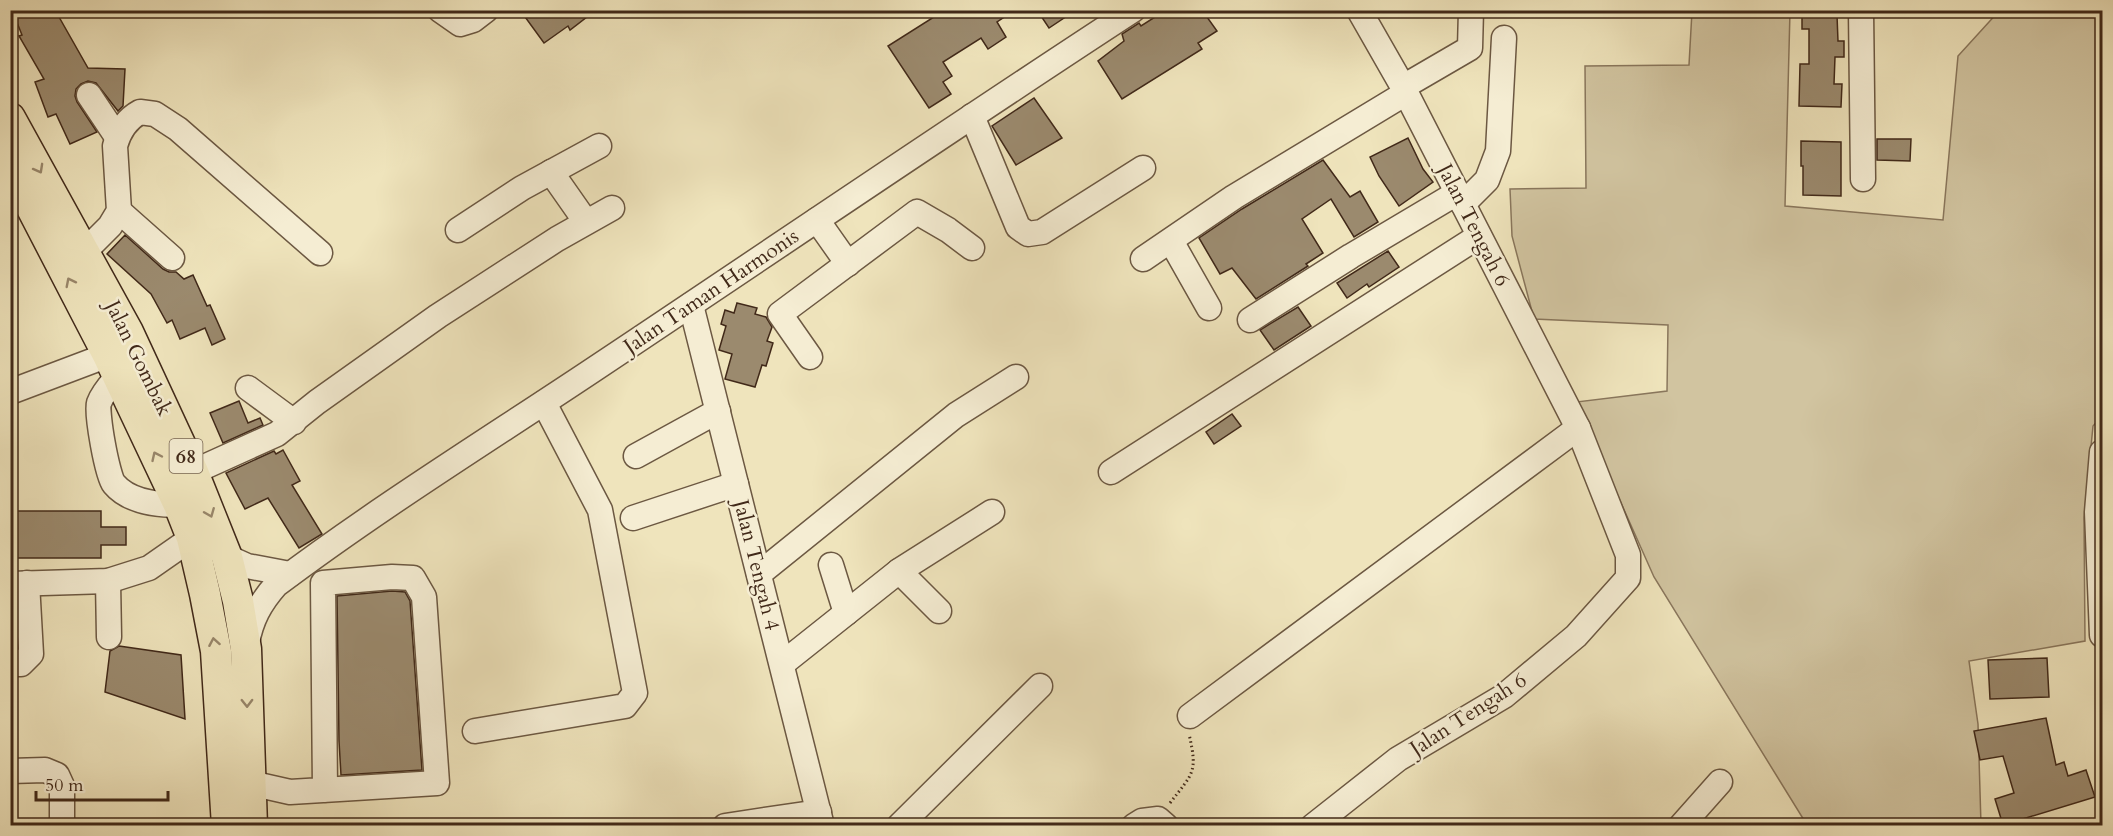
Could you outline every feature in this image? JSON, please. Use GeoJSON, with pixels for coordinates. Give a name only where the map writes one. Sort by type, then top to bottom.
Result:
{"type":"FeatureCollection","features":[{"type":"Feature","properties":{"kind":"main road","name":"Jalan Gombak"},"geometry":{"type":"LineString","coordinates":[[10,118],[128,332],[193,472],[227,557],[238,601],[246,649],[252,825]]}},
{"type":"Feature","properties":{"kind":"main road","name":"Jalan Gombak"},"geometry":{"type":"LineString","coordinates":[[10,166],[19,193],[113,365],[179,505],[192,538],[216,651],[227,825]]}},
{"type":"Feature","properties":{"kind":"street"},"geometry":{"type":"LineString","coordinates":[[440,10],[460,24],[473,20],[486,10]]}},
{"type":"Feature","properties":{"kind":"street","name":"Jalan Taman Harmonis"},"geometry":{"type":"LineString","coordinates":[[246,649],[255,614],[276,585],[370,516],[544,403],[1133,10]]}},
{"type":"Feature","properties":{"kind":"street","name":"Jalan Tengah 6"},"geometry":{"type":"LineString","coordinates":[[1313,825],[1398,759],[1504,696],[1576,636],[1628,578],[1628,555],[1578,428],[1404,90],[1359,10]]}},
{"type":"Feature","properties":{"kind":"street"},"geometry":{"type":"LineString","coordinates":[[1143,259],[1234,197],[1470,48],[1471,10]]}},
{"type":"Feature","properties":{"kind":"street"},"geometry":{"type":"LineString","coordinates":[[1861,10],[1863,179]]}},
{"type":"Feature","properties":{"kind":"street"},"geometry":{"type":"LineString","coordinates":[[1250,320],[1351,256],[1460,199],[1487,180],[1498,150],[1504,38]]}},
{"type":"Feature","properties":{"kind":"street"},"geometry":{"type":"LineString","coordinates":[[89,95],[124,128]]}},
{"type":"Feature","properties":{"kind":"street"},"geometry":{"type":"LineString","coordinates":[[84,252],[110,226],[119,211],[115,146],[124,128],[140,112],[155,114],[178,129],[320,253]]}},
{"type":"Feature","properties":{"kind":"street"},"geometry":{"type":"LineString","coordinates":[[972,116],[1018,227],[1028,234],[1042,232],[1143,168]]}},
{"type":"Feature","properties":{"kind":"street"},"geometry":{"type":"LineString","coordinates":[[458,230],[551,172],[599,146]]}},
{"type":"Feature","properties":{"kind":"street"},"geometry":{"type":"LineString","coordinates":[[551,172],[586,222]]}},
{"type":"Feature","properties":{"kind":"street"},"geometry":{"type":"LineString","coordinates":[[193,472],[277,434],[317,402],[438,316],[556,239],[612,208]]}},
{"type":"Feature","properties":{"kind":"street"},"geometry":{"type":"LineString","coordinates":[[119,211],[171,258]]}},
{"type":"Feature","properties":{"kind":"street"},"geometry":{"type":"LineString","coordinates":[[810,357],[780,314],[918,212],[972,248]]}},
{"type":"Feature","properties":{"kind":"street"},"geometry":{"type":"LineString","coordinates":[[817,220],[848,264]]}},
{"type":"Feature","properties":{"kind":"street"},"geometry":{"type":"LineString","coordinates":[[1112,472],[1479,236]]}},
{"type":"Feature","properties":{"kind":"street"},"geometry":{"type":"LineString","coordinates":[[1171,241],[1209,308]]}},
{"type":"Feature","properties":{"kind":"street","name":"Jalan Tengah 4"},"geometry":{"type":"LineString","coordinates":[[691,304],[820,819]]}},
{"type":"Feature","properties":{"kind":"street"},"geometry":{"type":"LineString","coordinates":[[10,392],[113,365],[107,389],[98,405],[106,461],[114,484],[132,497],[162,505],[179,505]]}},
{"type":"Feature","properties":{"kind":"street"},"geometry":{"type":"LineString","coordinates":[[759,574],[956,415],[1016,377]]}},
{"type":"Feature","properties":{"kind":"street"},"geometry":{"type":"LineString","coordinates":[[248,388],[294,422]]}},
{"type":"Feature","properties":{"kind":"street"},"geometry":{"type":"LineString","coordinates":[[475,731],[625,706],[635,693],[600,510],[544,403]]}},
{"type":"Feature","properties":{"kind":"street"},"geometry":{"type":"LineString","coordinates":[[636,456],[718,411]]}},
{"type":"Feature","properties":{"kind":"street"},"geometry":{"type":"LineString","coordinates":[[1191,716],[1578,428]]}},
{"type":"Feature","properties":{"kind":"street"},"geometry":{"type":"LineString","coordinates":[[2103,452],[2097,512],[2103,635]]}},
{"type":"Feature","properties":{"kind":"street"},"geometry":{"type":"LineString","coordinates":[[633,518],[736,484]]}},
{"type":"Feature","properties":{"kind":"street"},"geometry":{"type":"LineString","coordinates":[[782,664],[899,571],[992,512]]}},
{"type":"Feature","properties":{"kind":"street"},"geometry":{"type":"LineString","coordinates":[[10,664],[21,663],[31,654],[19,584],[108,581],[149,568],[192,538]]}},
{"type":"Feature","properties":{"kind":"street"},"geometry":{"type":"LineString","coordinates":[[227,557],[247,566],[290,574]]}},
{"type":"Feature","properties":{"kind":"street"},"geometry":{"type":"LineString","coordinates":[[831,565],[846,613]]}},
{"type":"Feature","properties":{"kind":"street"},"geometry":{"type":"LineString","coordinates":[[899,571],[939,611]]}},
{"type":"Feature","properties":{"kind":"street"},"geometry":{"type":"LineString","coordinates":[[250,783],[290,792],[437,783],[424,597],[413,578],[392,577],[323,583],[325,789]]}},
{"type":"Feature","properties":{"kind":"street"},"geometry":{"type":"LineString","coordinates":[[108,581],[109,637]]}},
{"type":"Feature","properties":{"kind":"street"},"geometry":{"type":"LineString","coordinates":[[899,825],[1040,686]]}},
{"type":"Feature","properties":{"kind":"street"},"geometry":{"type":"LineString","coordinates":[[10,771],[45,770],[57,775],[62,786],[62,825]]}},
{"type":"Feature","properties":{"kind":"street"},"geometry":{"type":"LineString","coordinates":[[1682,825],[1720,782]]}},
{"type":"Feature","properties":{"kind":"street"},"geometry":{"type":"LineString","coordinates":[[725,825],[820,819]]}},
{"type":"Feature","properties":{"kind":"street"},"geometry":{"type":"LineString","coordinates":[[1134,825],[1142,821],[1162,822]]}},
{"type":"Feature","properties":{"kind":"path"},"geometry":{"type":"LineString","coordinates":[[1162,822],[1194,770],[1188,728],[1191,716]]}},
{"type":"Feature","properties":{"kind":"shaded area"},"geometry":{"type":"Polygon","coordinates":[[[1692,11],[1790,11],[1785,206],[1943,220],[1958,56],[1999,11],[2102,11],[2102,416],[2093,426],[2084,518],[2085,641],[1969,661],[1978,724],[1981,825],[1807,825],[1654,577],[1576,402],[1667,391],[1668,325],[1534,319],[1512,236],[1510,189],[1586,188],[1585,66],[1689,65],[1692,11]]]}},
{"type":"Feature","properties":{"kind":"building"},"geometry":{"type":"Polygon","coordinates":[[[12,10],[55,10],[88,68],[125,69],[123,106],[118,111],[96,83],[88,81],[76,89],[77,102],[97,132],[70,144],[56,114],[48,117],[35,82],[44,79],[19,36],[22,35],[12,10]]]}},
{"type":"Feature","properties":{"kind":"building"},"geometry":{"type":"Polygon","coordinates":[[[520,10],[596,10],[570,30],[568,26],[544,43],[520,10]]]}},
{"type":"Feature","properties":{"kind":"building"},"geometry":{"type":"Polygon","coordinates":[[[930,10],[1015,10],[997,22],[1006,37],[988,49],[981,38],[943,62],[952,76],[943,82],[951,94],[929,108],[888,46],[934,17],[930,10]]]}},
{"type":"Feature","properties":{"kind":"building"},"geometry":{"type":"Polygon","coordinates":[[[1037,10],[1076,10],[1049,28],[1037,10]]]}},
{"type":"Feature","properties":{"kind":"building"},"geometry":{"type":"Polygon","coordinates":[[[1166,10],[1202,10],[1217,31],[1198,43],[1202,49],[1122,99],[1098,61],[1124,41],[1122,34],[1139,23],[1141,26],[1166,10]]]}},
{"type":"Feature","properties":{"kind":"building"},"geometry":{"type":"Polygon","coordinates":[[[1802,15],[1837,15],[1838,41],[1844,41],[1844,57],[1835,57],[1834,84],[1842,84],[1841,107],[1799,106],[1800,64],[1809,64],[1809,29],[1802,29],[1802,15]]]}},
{"type":"Feature","properties":{"kind":"building"},"geometry":{"type":"Polygon","coordinates":[[[1034,98],[1062,138],[1016,165],[992,126],[1034,98]]]}},
{"type":"Feature","properties":{"kind":"building"},"geometry":{"type":"Polygon","coordinates":[[[1408,138],[1423,169],[1433,182],[1399,206],[1379,176],[1370,157],[1408,138]]]}},
{"type":"Feature","properties":{"kind":"building"},"geometry":{"type":"Polygon","coordinates":[[[1877,139],[1911,139],[1910,161],[1877,160],[1877,139]]]}},
{"type":"Feature","properties":{"kind":"building"},"geometry":{"type":"Polygon","coordinates":[[[1801,141],[1841,142],[1841,196],[1803,195],[1801,141]]]}},
{"type":"Feature","properties":{"kind":"building"},"geometry":{"type":"Polygon","coordinates":[[[1323,160],[1350,197],[1360,191],[1378,222],[1354,237],[1331,199],[1302,219],[1323,253],[1306,264],[1308,266],[1256,299],[1232,268],[1220,274],[1199,238],[1323,160]]]}},
{"type":"Feature","properties":{"kind":"building"},"geometry":{"type":"Polygon","coordinates":[[[125,235],[163,269],[176,272],[184,279],[193,275],[225,339],[212,345],[205,328],[180,339],[172,320],[167,323],[151,294],[107,254],[125,235]]]}},
{"type":"Feature","properties":{"kind":"building"},"geometry":{"type":"Polygon","coordinates":[[[1388,251],[1399,267],[1369,287],[1367,284],[1347,298],[1337,283],[1388,251]]]}},
{"type":"Feature","properties":{"kind":"building"},"geometry":{"type":"Polygon","coordinates":[[[737,303],[757,308],[755,314],[766,317],[772,327],[767,341],[773,343],[766,366],[762,365],[755,387],[725,379],[732,354],[719,350],[726,326],[721,324],[725,310],[734,313],[737,303]]]}},
{"type":"Feature","properties":{"kind":"building"},"geometry":{"type":"Polygon","coordinates":[[[1298,307],[1311,326],[1274,350],[1260,330],[1298,307]]]}},
{"type":"Feature","properties":{"kind":"building"},"geometry":{"type":"Polygon","coordinates":[[[239,401],[248,423],[260,418],[263,425],[223,443],[210,413],[239,401]]]}},
{"type":"Feature","properties":{"kind":"building"},"geometry":{"type":"Polygon","coordinates":[[[1232,414],[1241,426],[1214,444],[1206,432],[1232,414]]]}},
{"type":"Feature","properties":{"kind":"building"},"geometry":{"type":"Polygon","coordinates":[[[283,450],[300,481],[292,485],[322,534],[299,548],[268,498],[245,509],[226,473],[274,451],[276,454],[283,450]]]}},
{"type":"Feature","properties":{"kind":"building"},"geometry":{"type":"Polygon","coordinates":[[[16,511],[101,511],[101,527],[126,527],[126,545],[101,545],[101,558],[16,558],[16,511]]]}},
{"type":"Feature","properties":{"kind":"building"},"geometry":{"type":"Polygon","coordinates":[[[405,592],[410,601],[422,770],[341,775],[337,596],[405,592]]]}},
{"type":"Feature","properties":{"kind":"building"},"geometry":{"type":"Polygon","coordinates":[[[119,646],[181,655],[185,719],[105,692],[110,651],[119,646]]]}},
{"type":"Feature","properties":{"kind":"building"},"geometry":{"type":"Polygon","coordinates":[[[2047,658],[2049,697],[1990,699],[1988,660],[2047,658]]]}},
{"type":"Feature","properties":{"kind":"building"},"geometry":{"type":"Polygon","coordinates":[[[2046,718],[2056,765],[2064,762],[2068,776],[2086,770],[2095,797],[2003,825],[1995,799],[2014,793],[2003,756],[1980,760],[1974,731],[2046,718]]]}}]}
